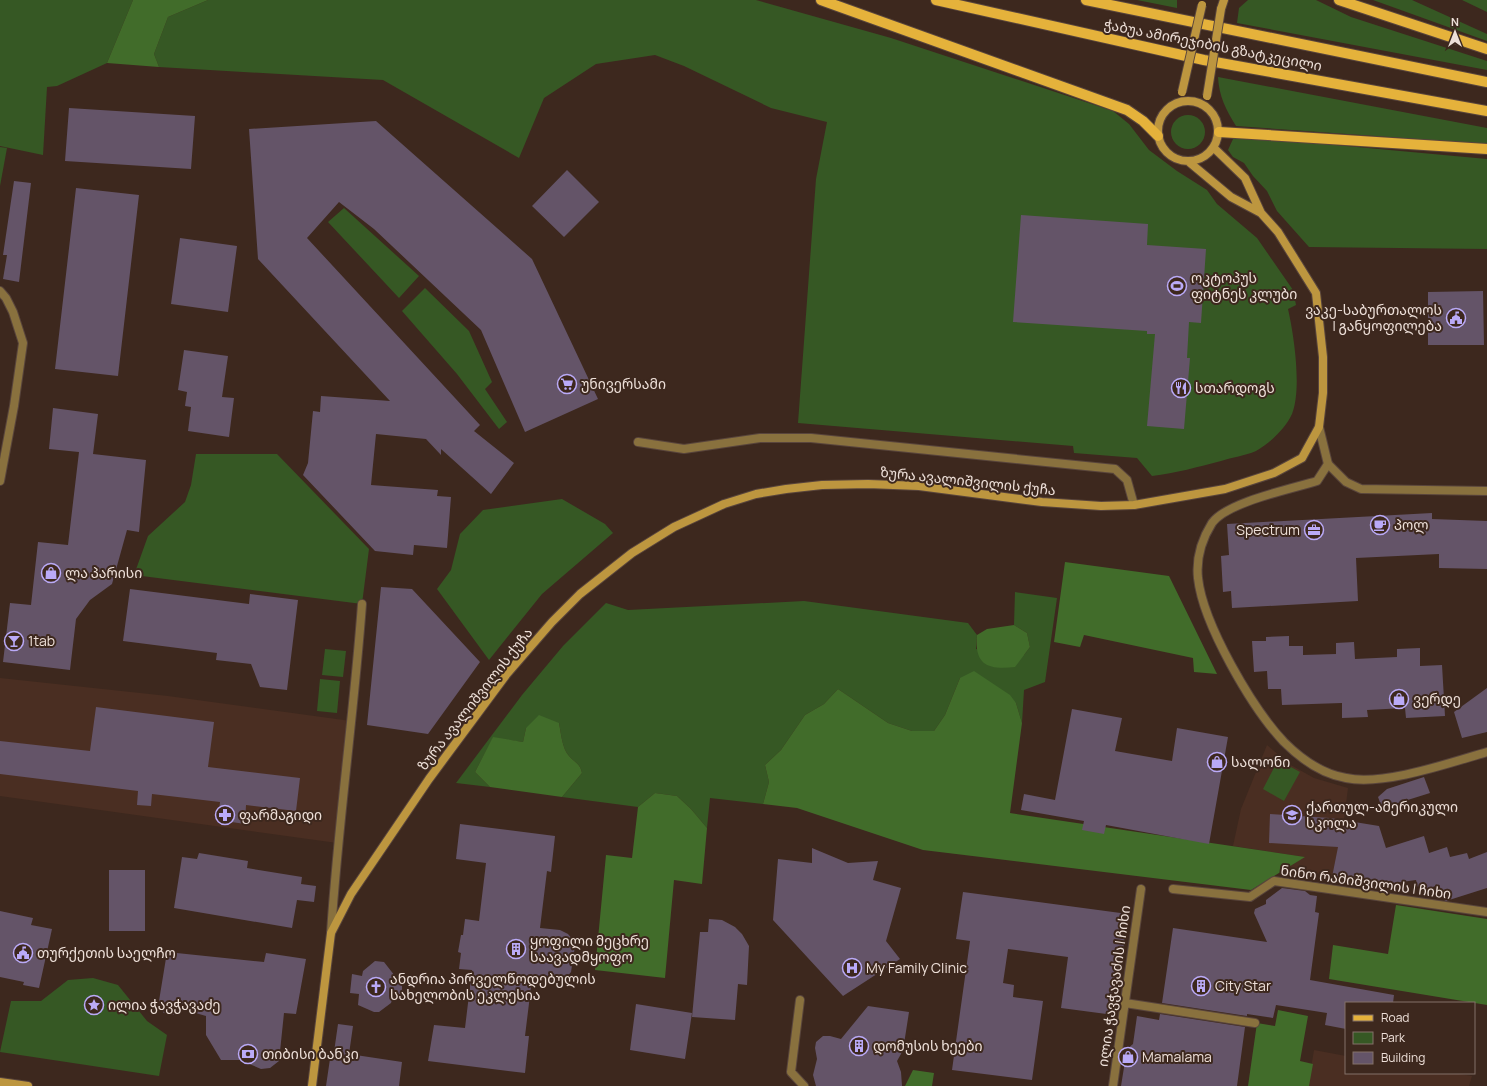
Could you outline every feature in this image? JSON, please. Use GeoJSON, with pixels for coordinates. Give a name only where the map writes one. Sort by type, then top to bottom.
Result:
{"type":"FeatureCollection","features":[{"type":"Feature","properties":{"kind":"main road"},"geometry":{"type":"LineString","coordinates":[[821,0],[1127,110],[1143,121],[1158,136]]}},
{"type":"Feature","properties":{"kind":"main road","name":"ჭაბუა ამირეჯიბის გზატკეცილი"},"geometry":{"type":"LineString","coordinates":[[936,0],[1204,60],[1487,112]]}},
{"type":"Feature","properties":{"kind":"main road","name":"ჭაბუა ამირეჯიბის გზატკეცილი"},"geometry":{"type":"LineString","coordinates":[[1086,0],[1487,82]]}},
{"type":"Feature","properties":{"kind":"main road"},"geometry":{"type":"LineString","coordinates":[[1206,107],[1221,9],[1224,0]]}},
{"type":"Feature","properties":{"kind":"main road"},"geometry":{"type":"LineString","coordinates":[[1339,0],[1487,49]]}},
{"type":"Feature","properties":{"kind":"main road"},"geometry":{"type":"LineString","coordinates":[[1202,3],[1182,92],[1160,121],[1158,136],[1161,145],[1172,157],[1189,162],[1230,197],[1261,213]]}},
{"type":"Feature","properties":{"kind":"main road"},"geometry":{"type":"LineString","coordinates":[[1169,108],[1181,102],[1187,101],[1206,107],[1215,118],[1219,132],[1214,148],[1207,155],[1198,160],[1189,162]]}},
{"type":"Feature","properties":{"kind":"main road"},"geometry":{"type":"LineString","coordinates":[[1219,132],[1487,149]]}},
{"type":"Feature","properties":{"kind":"main road"},"geometry":{"type":"LineString","coordinates":[[1214,148],[1245,178],[1261,213],[1278,232],[1316,293],[1323,357],[1323,393],[1319,427]]}},
{"type":"Feature","properties":{"kind":"main road","name":"ზურა ავალიშვილის ქუჩა"},"geometry":{"type":"LineString","coordinates":[[312,1086],[331,933],[341,911],[362,876],[429,779],[506,675],[552,622],[580,594],[632,553],[674,527],[724,504],[756,494],[822,485],[868,484],[919,486],[1042,502],[1101,506],[1134,505],[1225,489],[1274,473],[1302,458],[1319,427]]}},
{"type":"Feature","properties":{"kind":"main road"},"geometry":{"type":"LineString","coordinates":[[0,1082],[28,1086]]}},
{"type":"Feature","properties":{"kind":"street"},"geometry":{"type":"LineString","coordinates":[[0,291],[6,298],[13,312],[23,343],[14,406],[0,481]]}},
{"type":"Feature","properties":{"kind":"street"},"geometry":{"type":"LineString","coordinates":[[1319,427],[1328,464],[1346,482],[1361,489],[1487,491]]}},
{"type":"Feature","properties":{"kind":"street"},"geometry":{"type":"LineString","coordinates":[[638,442],[684,449],[760,438],[811,438],[1114,469],[1127,480],[1134,505]]}},
{"type":"Feature","properties":{"kind":"street"},"geometry":{"type":"LineString","coordinates":[[1328,464],[1318,482],[1237,506],[1222,514],[1213,523],[1201,546],[1198,577],[1202,599],[1212,625],[1233,667],[1269,724],[1285,742],[1303,758],[1321,770],[1345,778],[1379,780],[1444,765],[1487,752]]}},
{"type":"Feature","properties":{"kind":"street"},"geometry":{"type":"LineString","coordinates":[[331,933],[336,853],[362,604]]}},
{"type":"Feature","properties":{"kind":"street","name":"ნინო რამიშვილის I ჩიხი"},"geometry":{"type":"LineString","coordinates":[[1173,888],[1250,897],[1274,881],[1487,912]]}},
{"type":"Feature","properties":{"kind":"street","name":"ილია ჭავჭავაძის I ჩიხი"},"geometry":{"type":"LineString","coordinates":[[1113,1086],[1141,889]]}},
{"type":"Feature","properties":{"kind":"street"},"geometry":{"type":"LineString","coordinates":[[800,1000],[790,1072],[804,1086]]}},
{"type":"Feature","properties":{"kind":"street"},"geometry":{"type":"LineString","coordinates":[[1125,1003],[1255,1023]]}},
{"type":"Feature","properties":{"kind":"shaded area"},"geometry":{"type":"Polygon","coordinates":[[[0,678],[168,696],[351,721],[337,843],[0,796],[0,678]]]}},
{"type":"Feature","properties":{"kind":"shaded area","name":"ქართულ-ამერიკული სკოლა"},"geometry":{"type":"Polygon","coordinates":[[[1267,745],[1289,764],[1314,778],[1348,788],[1344,820],[1332,877],[1289,867],[1304,857],[1233,846],[1241,809],[1267,745]]]}},
{"type":"Feature","properties":{"kind":"shaded area"},"geometry":{"type":"Polygon","coordinates":[[[1314,1050],[1345,1056],[1345,1074],[1459,1074],[1472,1076],[1469,1086],[1308,1086],[1314,1050]]]}},
{"type":"Feature","properties":{"kind":"green space"},"geometry":{"type":"Polygon","coordinates":[[[0,0],[133,0],[107,63],[57,86],[47,87],[43,155],[0,146],[0,0]]]}},
{"type":"Feature","properties":{"kind":"green space"},"geometry":{"type":"Polygon","coordinates":[[[133,0],[208,0],[168,17],[154,54],[159,67],[107,63],[133,0]]]}},
{"type":"Feature","properties":{"kind":"green space"},"geometry":{"type":"Polygon","coordinates":[[[208,0],[756,0],[891,38],[1113,111],[1129,124],[1149,150],[1177,171],[1207,190],[1217,204],[1257,238],[1293,290],[1296,305],[1288,309],[1295,347],[1297,377],[1295,403],[1292,414],[1277,435],[1256,451],[1195,468],[1152,476],[1137,458],[1074,453],[1073,446],[798,423],[816,179],[827,122],[771,108],[684,66],[655,55],[596,64],[544,98],[519,158],[383,80],[159,67],[154,54],[168,17],[208,0]]]}},
{"type":"Feature","properties":{"kind":"green space"},"geometry":{"type":"Polygon","coordinates":[[[1137,0],[1177,0],[1177,8],[1137,0]]]}},
{"type":"Feature","properties":{"kind":"green space"},"geometry":{"type":"Polygon","coordinates":[[[1248,0],[1316,0],[1351,17],[1487,61],[1487,70],[1237,23],[1239,8],[1248,0]]]}},
{"type":"Feature","properties":{"kind":"green space"},"geometry":{"type":"Polygon","coordinates":[[[1373,0],[1412,0],[1487,34],[1487,41],[1373,0]]]}},
{"type":"Feature","properties":{"kind":"green space"},"geometry":{"type":"Polygon","coordinates":[[[1462,0],[1487,0],[1487,12],[1462,0]]]}},
{"type":"Feature","properties":{"kind":"green space"},"geometry":{"type":"Polygon","coordinates":[[[1218,77],[1487,128],[1487,144],[1236,126],[1224,103],[1218,77]]]}},
{"type":"Feature","properties":{"kind":"green space"},"geometry":{"type":"Polygon","coordinates":[[[1185,115],[1191,115],[1200,120],[1204,126],[1204,138],[1200,144],[1191,149],[1185,149],[1176,144],[1171,135],[1171,129],[1176,120],[1185,115]]]}},
{"type":"Feature","properties":{"kind":"green space"},"geometry":{"type":"Polygon","coordinates":[[[1260,138],[1487,159],[1487,249],[1309,247],[1277,211],[1267,191],[1253,176],[1244,163],[1233,157],[1228,150],[1233,139],[1260,138]]]}},
{"type":"Feature","properties":{"kind":"green space"},"geometry":{"type":"Polygon","coordinates":[[[0,147],[7,148],[0,186],[0,147]]]}},
{"type":"Feature","properties":{"kind":"green space"},"geometry":{"type":"Polygon","coordinates":[[[344,208],[419,276],[399,298],[328,222],[344,208]]]}},
{"type":"Feature","properties":{"kind":"green space"},"geometry":{"type":"Polygon","coordinates":[[[425,288],[469,331],[492,382],[485,389],[507,422],[499,429],[457,374],[402,311],[425,288]]]}},
{"type":"Feature","properties":{"kind":"green space"},"geometry":{"type":"Polygon","coordinates":[[[196,454],[277,454],[369,549],[362,604],[134,575],[148,536],[185,502],[191,485],[196,454]]]}},
{"type":"Feature","properties":{"kind":"green space"},"geometry":{"type":"Polygon","coordinates":[[[562,499],[605,524],[613,533],[542,594],[489,660],[437,589],[451,570],[460,534],[483,510],[562,499]]]}},
{"type":"Feature","properties":{"kind":"green space"},"geometry":{"type":"Polygon","coordinates":[[[1065,562],[1169,576],[1217,674],[1194,672],[1193,658],[1084,635],[1080,647],[1054,642],[1065,562]]]}},
{"type":"Feature","properties":{"kind":"green space"},"geometry":{"type":"Polygon","coordinates":[[[1015,592],[1057,598],[1045,682],[1024,690],[1022,723],[1016,703],[960,678],[945,715],[934,731],[912,731],[888,723],[838,689],[824,704],[805,715],[781,750],[765,765],[769,782],[763,804],[710,798],[707,828],[691,809],[677,796],[655,793],[638,807],[562,797],[582,773],[579,765],[569,756],[565,749],[559,723],[526,728],[523,742],[493,738],[475,772],[490,787],[456,783],[522,695],[563,646],[606,603],[628,610],[804,601],[968,623],[977,635],[976,649],[1024,655],[1030,647],[1027,633],[1014,625],[1015,592]]]}},
{"type":"Feature","properties":{"kind":"green space"},"geometry":{"type":"Polygon","coordinates":[[[1014,625],[1027,633],[1030,647],[1015,667],[997,667],[990,666],[985,663],[978,653],[977,635],[987,629],[1014,625]]]}},
{"type":"Feature","properties":{"kind":"green space"},"geometry":{"type":"Polygon","coordinates":[[[325,649],[346,651],[343,677],[322,675],[325,649]]]}},
{"type":"Feature","properties":{"kind":"green space"},"geometry":{"type":"Polygon","coordinates":[[[974,671],[1010,695],[1016,703],[1022,723],[1010,813],[1305,857],[1251,890],[923,850],[797,808],[763,804],[769,782],[765,765],[781,750],[805,715],[824,704],[838,689],[888,723],[912,731],[934,731],[945,715],[960,678],[974,671]]]}},
{"type":"Feature","properties":{"kind":"green space"},"geometry":{"type":"Polygon","coordinates":[[[320,679],[340,681],[337,713],[317,711],[320,679]]]}},
{"type":"Feature","properties":{"kind":"green space"},"geometry":{"type":"Polygon","coordinates":[[[539,715],[559,723],[565,749],[569,756],[579,765],[582,773],[562,797],[490,787],[475,772],[493,737],[523,742],[526,728],[539,715]]]}},
{"type":"Feature","properties":{"kind":"green space"},"geometry":{"type":"Polygon","coordinates":[[[1278,760],[1300,772],[1284,801],[1263,789],[1278,760]]]}},
{"type":"Feature","properties":{"kind":"green space"},"geometry":{"type":"Polygon","coordinates":[[[655,793],[677,796],[691,809],[707,828],[702,884],[674,880],[665,978],[595,970],[606,855],[632,858],[638,807],[655,793]]]}},
{"type":"Feature","properties":{"kind":"green space"},"geometry":{"type":"Polygon","coordinates":[[[1396,905],[1487,919],[1487,1005],[1329,979],[1333,945],[1388,954],[1396,905]]]}},
{"type":"Feature","properties":{"kind":"green space"},"geometry":{"type":"Polygon","coordinates":[[[93,978],[118,985],[147,1021],[167,1035],[159,1076],[0,1052],[11,1001],[41,1001],[68,980],[93,978]]]}},
{"type":"Feature","properties":{"kind":"green space"},"geometry":{"type":"Polygon","coordinates":[[[1278,1010],[1308,1016],[1300,1061],[1313,1064],[1309,1086],[1248,1086],[1257,1023],[1275,1026],[1278,1010]]]}},
{"type":"Feature","properties":{"kind":"green space"},"geometry":{"type":"Polygon","coordinates":[[[913,1070],[934,1073],[932,1086],[905,1086],[913,1070]]]}},
{"type":"Feature","properties":{"kind":"building"},"geometry":{"type":"Polygon","coordinates":[[[69,108],[195,116],[191,169],[65,161],[69,108]]]}},
{"type":"Feature","properties":{"kind":"building"},"geometry":{"type":"Polygon","coordinates":[[[376,121],[532,259],[598,399],[525,432],[481,330],[374,229],[339,202],[307,238],[480,425],[474,431],[514,463],[491,494],[441,449],[441,455],[426,439],[376,434],[371,485],[438,490],[437,496],[451,497],[447,548],[414,545],[413,555],[375,551],[303,475],[308,463],[313,411],[320,412],[321,396],[390,401],[258,259],[249,129],[376,121]]]}},
{"type":"Feature","properties":{"kind":"building"},"geometry":{"type":"Polygon","coordinates":[[[567,170],[599,202],[564,237],[532,206],[567,170]]]}},
{"type":"Feature","properties":{"kind":"building"},"geometry":{"type":"Polygon","coordinates":[[[14,181],[31,183],[19,282],[3,279],[7,255],[3,255],[14,181]]]}},
{"type":"Feature","properties":{"kind":"building"},"geometry":{"type":"Polygon","coordinates":[[[76,188],[139,195],[118,376],[55,369],[76,188]]]}},
{"type":"Feature","properties":{"kind":"building"},"geometry":{"type":"Polygon","coordinates":[[[1021,215],[1148,224],[1147,245],[1206,249],[1201,323],[1189,322],[1187,358],[1190,358],[1184,429],[1147,426],[1155,334],[1147,334],[1147,331],[1013,322],[1021,215]]]}},
{"type":"Feature","properties":{"kind":"building"},"geometry":{"type":"Polygon","coordinates":[[[180,238],[237,246],[228,312],[171,304],[180,238]]]}},
{"type":"Feature","properties":{"kind":"building","name":"ვაკე-საბურთალოს I განყოფილება"},"geometry":{"type":"Polygon","coordinates":[[[1483,291],[1484,345],[1428,345],[1428,292],[1483,291]]]}},
{"type":"Feature","properties":{"kind":"building"},"geometry":{"type":"Polygon","coordinates":[[[184,350],[228,356],[222,397],[234,398],[229,437],[188,431],[191,407],[185,406],[187,392],[178,390],[184,350]]]}},
{"type":"Feature","properties":{"kind":"building"},"geometry":{"type":"Polygon","coordinates":[[[53,408],[98,414],[93,454],[146,460],[139,532],[127,530],[112,584],[90,600],[76,619],[70,670],[3,662],[10,603],[31,605],[38,542],[68,545],[79,452],[49,449],[53,408]]]}},
{"type":"Feature","properties":{"kind":"building"},"geometry":{"type":"Polygon","coordinates":[[[1432,513],[1432,519],[1487,521],[1487,569],[1439,568],[1439,554],[1356,558],[1358,601],[1232,608],[1231,591],[1223,592],[1221,556],[1229,555],[1227,524],[1432,513]]]}},
{"type":"Feature","properties":{"kind":"building"},"geometry":{"type":"Polygon","coordinates":[[[381,587],[412,589],[480,662],[428,734],[367,725],[381,587]]]}},
{"type":"Feature","properties":{"kind":"building"},"geometry":{"type":"Polygon","coordinates":[[[130,589],[249,604],[250,594],[298,600],[287,690],[260,687],[251,664],[216,660],[217,653],[123,641],[130,589]]]}},
{"type":"Feature","properties":{"kind":"building"},"geometry":{"type":"Polygon","coordinates":[[[1289,636],[1289,646],[1303,646],[1303,655],[1336,654],[1336,643],[1354,642],[1355,659],[1397,657],[1397,649],[1420,648],[1420,666],[1442,665],[1445,716],[1406,718],[1405,708],[1367,710],[1368,717],[1342,718],[1342,703],[1282,705],[1281,689],[1268,689],[1267,671],[1254,672],[1252,641],[1266,641],[1266,637],[1289,636]]]}},
{"type":"Feature","properties":{"kind":"building"},"geometry":{"type":"Polygon","coordinates":[[[1487,688],[1487,732],[1462,738],[1454,712],[1487,688]]]}},
{"type":"Feature","properties":{"kind":"building"},"geometry":{"type":"Polygon","coordinates":[[[96,707],[214,722],[208,767],[300,778],[296,811],[246,805],[245,824],[218,820],[220,802],[152,794],[151,806],[137,805],[138,791],[0,774],[0,741],[90,751],[96,707]]]}},
{"type":"Feature","properties":{"kind":"building"},"geometry":{"type":"Polygon","coordinates":[[[1072,709],[1122,718],[1115,751],[1172,761],[1177,728],[1228,737],[1209,844],[1106,825],[1104,834],[1082,830],[1084,821],[1021,810],[1024,794],[1055,800],[1072,709]]]}},
{"type":"Feature","properties":{"kind":"building"},"geometry":{"type":"Polygon","coordinates":[[[1424,777],[1430,793],[1382,808],[1378,797],[1387,789],[1424,777]]]}},
{"type":"Feature","properties":{"kind":"building"},"geometry":{"type":"Polygon","coordinates":[[[1270,814],[1330,818],[1379,826],[1386,848],[1424,836],[1429,853],[1447,847],[1450,857],[1467,853],[1469,859],[1487,852],[1487,888],[1446,901],[1444,900],[1439,885],[1419,891],[1416,880],[1373,886],[1332,877],[1338,847],[1269,843],[1270,814]]]}},
{"type":"Feature","properties":{"kind":"building","name":"ყოფილი მეცხრე საავადმყოფო"},"geometry":{"type":"Polygon","coordinates":[[[460,824],[555,836],[551,872],[547,871],[540,928],[560,930],[568,934],[573,940],[575,946],[571,972],[567,977],[553,982],[532,979],[525,1036],[529,1036],[525,1073],[428,1061],[434,1025],[465,1028],[472,970],[459,969],[461,953],[458,952],[461,935],[463,935],[465,919],[479,921],[486,863],[456,859],[460,824]]]}},
{"type":"Feature","properties":{"kind":"building"},"geometry":{"type":"Polygon","coordinates":[[[812,848],[848,863],[878,861],[873,880],[901,888],[886,941],[900,959],[843,996],[773,920],[778,859],[812,863],[812,848]]]}},
{"type":"Feature","properties":{"kind":"building"},"geometry":{"type":"Polygon","coordinates":[[[199,853],[248,861],[247,868],[302,877],[301,884],[316,886],[314,902],[297,900],[292,928],[174,908],[182,857],[197,859],[199,853]]]}},
{"type":"Feature","properties":{"kind":"building"},"geometry":{"type":"Polygon","coordinates":[[[109,870],[145,870],[145,931],[109,931],[109,870]]]}},
{"type":"Feature","properties":{"kind":"building"},"geometry":{"type":"Polygon","coordinates":[[[1282,888],[1305,891],[1310,895],[1317,896],[1315,912],[1319,913],[1310,980],[1394,995],[1393,1002],[1345,1002],[1345,1029],[1325,1025],[1327,1013],[1276,1005],[1273,1018],[1247,1014],[1247,1016],[1162,1003],[1173,928],[1267,942],[1254,913],[1255,909],[1266,904],[1266,900],[1282,888]]]}},
{"type":"Feature","properties":{"kind":"building"},"geometry":{"type":"Polygon","coordinates":[[[963,892],[1128,914],[1114,1015],[1061,1008],[1068,957],[1008,949],[1003,983],[1014,985],[1013,997],[1043,1001],[1032,1080],[952,1070],[970,941],[956,939],[963,892]]]}},
{"type":"Feature","properties":{"kind":"building","name":"თურქეთის საელჩო"},"geometry":{"type":"Polygon","coordinates":[[[0,911],[33,918],[31,925],[52,929],[39,988],[23,985],[24,982],[0,977],[0,911]]]}},
{"type":"Feature","properties":{"kind":"building"},"geometry":{"type":"Polygon","coordinates":[[[709,919],[722,920],[735,927],[742,934],[749,946],[747,985],[738,984],[735,1020],[692,1017],[700,932],[708,932],[709,919]]]}},
{"type":"Feature","properties":{"kind":"building"},"geometry":{"type":"Polygon","coordinates":[[[167,952],[264,962],[266,953],[306,959],[296,1014],[284,1013],[279,1061],[270,1068],[261,1069],[240,1060],[221,1060],[206,1035],[206,1016],[185,1010],[173,1015],[164,1013],[158,1007],[167,952]]]}},
{"type":"Feature","properties":{"kind":"building","name":"ანდრია პირველწოდებულის სახელობის ეკლესია"},"geometry":{"type":"Polygon","coordinates":[[[375,961],[384,962],[402,985],[401,994],[379,1012],[374,1012],[358,1005],[359,994],[350,993],[352,974],[362,976],[363,971],[375,961]]]}},
{"type":"Feature","properties":{"kind":"building"},"geometry":{"type":"Polygon","coordinates":[[[636,1004],[692,1013],[685,1059],[630,1050],[636,1004]]]}},
{"type":"Feature","properties":{"kind":"building","name":"დომუსის ხეები"},"geometry":{"type":"Polygon","coordinates":[[[868,1006],[909,1012],[904,1044],[897,1061],[901,1072],[902,1086],[816,1086],[813,1075],[817,1059],[815,1048],[816,1042],[823,1036],[841,1039],[868,1006]]]}},
{"type":"Feature","properties":{"kind":"building"},"geometry":{"type":"Polygon","coordinates":[[[1160,1014],[1245,1027],[1237,1086],[1121,1086],[1127,1049],[1133,1044],[1137,1016],[1159,1020],[1160,1014]]]}},
{"type":"Feature","properties":{"kind":"building"},"geometry":{"type":"Polygon","coordinates":[[[338,1024],[353,1026],[349,1054],[402,1062],[399,1086],[326,1086],[331,1052],[334,1052],[338,1024]]]}},
{"type":"Feature","properties":{"kind":"place","name":"ოკტოპუს ფიტნეს კლუბი"},"geometry":{"type":"Point","coordinates":[1177,286]}},
{"type":"Feature","properties":{"kind":"place","name":"ვაკე-საბურთალოს I განყოფილება"},"geometry":{"type":"Point","coordinates":[1456,318]}},
{"type":"Feature","properties":{"kind":"place","name":"უნივერსამი"},"geometry":{"type":"Point","coordinates":[567,384]}},
{"type":"Feature","properties":{"kind":"place","name":"სთარდოგს"},"geometry":{"type":"Point","coordinates":[1181,388]}},
{"type":"Feature","properties":{"kind":"place","name":"პოლ"},"geometry":{"type":"Point","coordinates":[1380,525]}},
{"type":"Feature","properties":{"kind":"place","name":"Spectrum"},"geometry":{"type":"Point","coordinates":[1314,530]}},
{"type":"Feature","properties":{"kind":"place","name":"ლა პარისი"},"geometry":{"type":"Point","coordinates":[51,573]}},
{"type":"Feature","properties":{"kind":"place","name":"1tab"},"geometry":{"type":"Point","coordinates":[14,641]}},
{"type":"Feature","properties":{"kind":"place","name":"ვერდე"},"geometry":{"type":"Point","coordinates":[1399,699]}},
{"type":"Feature","properties":{"kind":"place","name":"სალონი"},"geometry":{"type":"Point","coordinates":[1217,762]}},
{"type":"Feature","properties":{"kind":"place","name":"ფარმაგიდი"},"geometry":{"type":"Point","coordinates":[225,815]}},
{"type":"Feature","properties":{"kind":"place","name":"ქართულ-ამერიკული სკოლა"},"geometry":{"type":"Point","coordinates":[1292,815]}},
{"type":"Feature","properties":{"kind":"place","name":"ყოფილი მეცხრე საავადმყოფო"},"geometry":{"type":"Point","coordinates":[516,949]}},
{"type":"Feature","properties":{"kind":"place","name":"თურქეთის საელჩო"},"geometry":{"type":"Point","coordinates":[23,953]}},
{"type":"Feature","properties":{"kind":"place","name":"My Family Clinic"},"geometry":{"type":"Point","coordinates":[852,968]}},
{"type":"Feature","properties":{"kind":"place","name":"City Star"},"geometry":{"type":"Point","coordinates":[1201,986]}},
{"type":"Feature","properties":{"kind":"place","name":"ანდრია პირველწოდებულის სახელობის ეკლესია"},"geometry":{"type":"Point","coordinates":[376,987]}},
{"type":"Feature","properties":{"kind":"place","name":"ილია ჭავჭავაძე"},"geometry":{"type":"Point","coordinates":[94,1005]}},
{"type":"Feature","properties":{"kind":"place","name":"დომუსის ხეები"},"geometry":{"type":"Point","coordinates":[859,1046]}},
{"type":"Feature","properties":{"kind":"place","name":"თიბისი ბანკი"},"geometry":{"type":"Point","coordinates":[248,1054]}},
{"type":"Feature","properties":{"kind":"place","name":"Mamalama"},"geometry":{"type":"Point","coordinates":[1128,1057]}}]}
